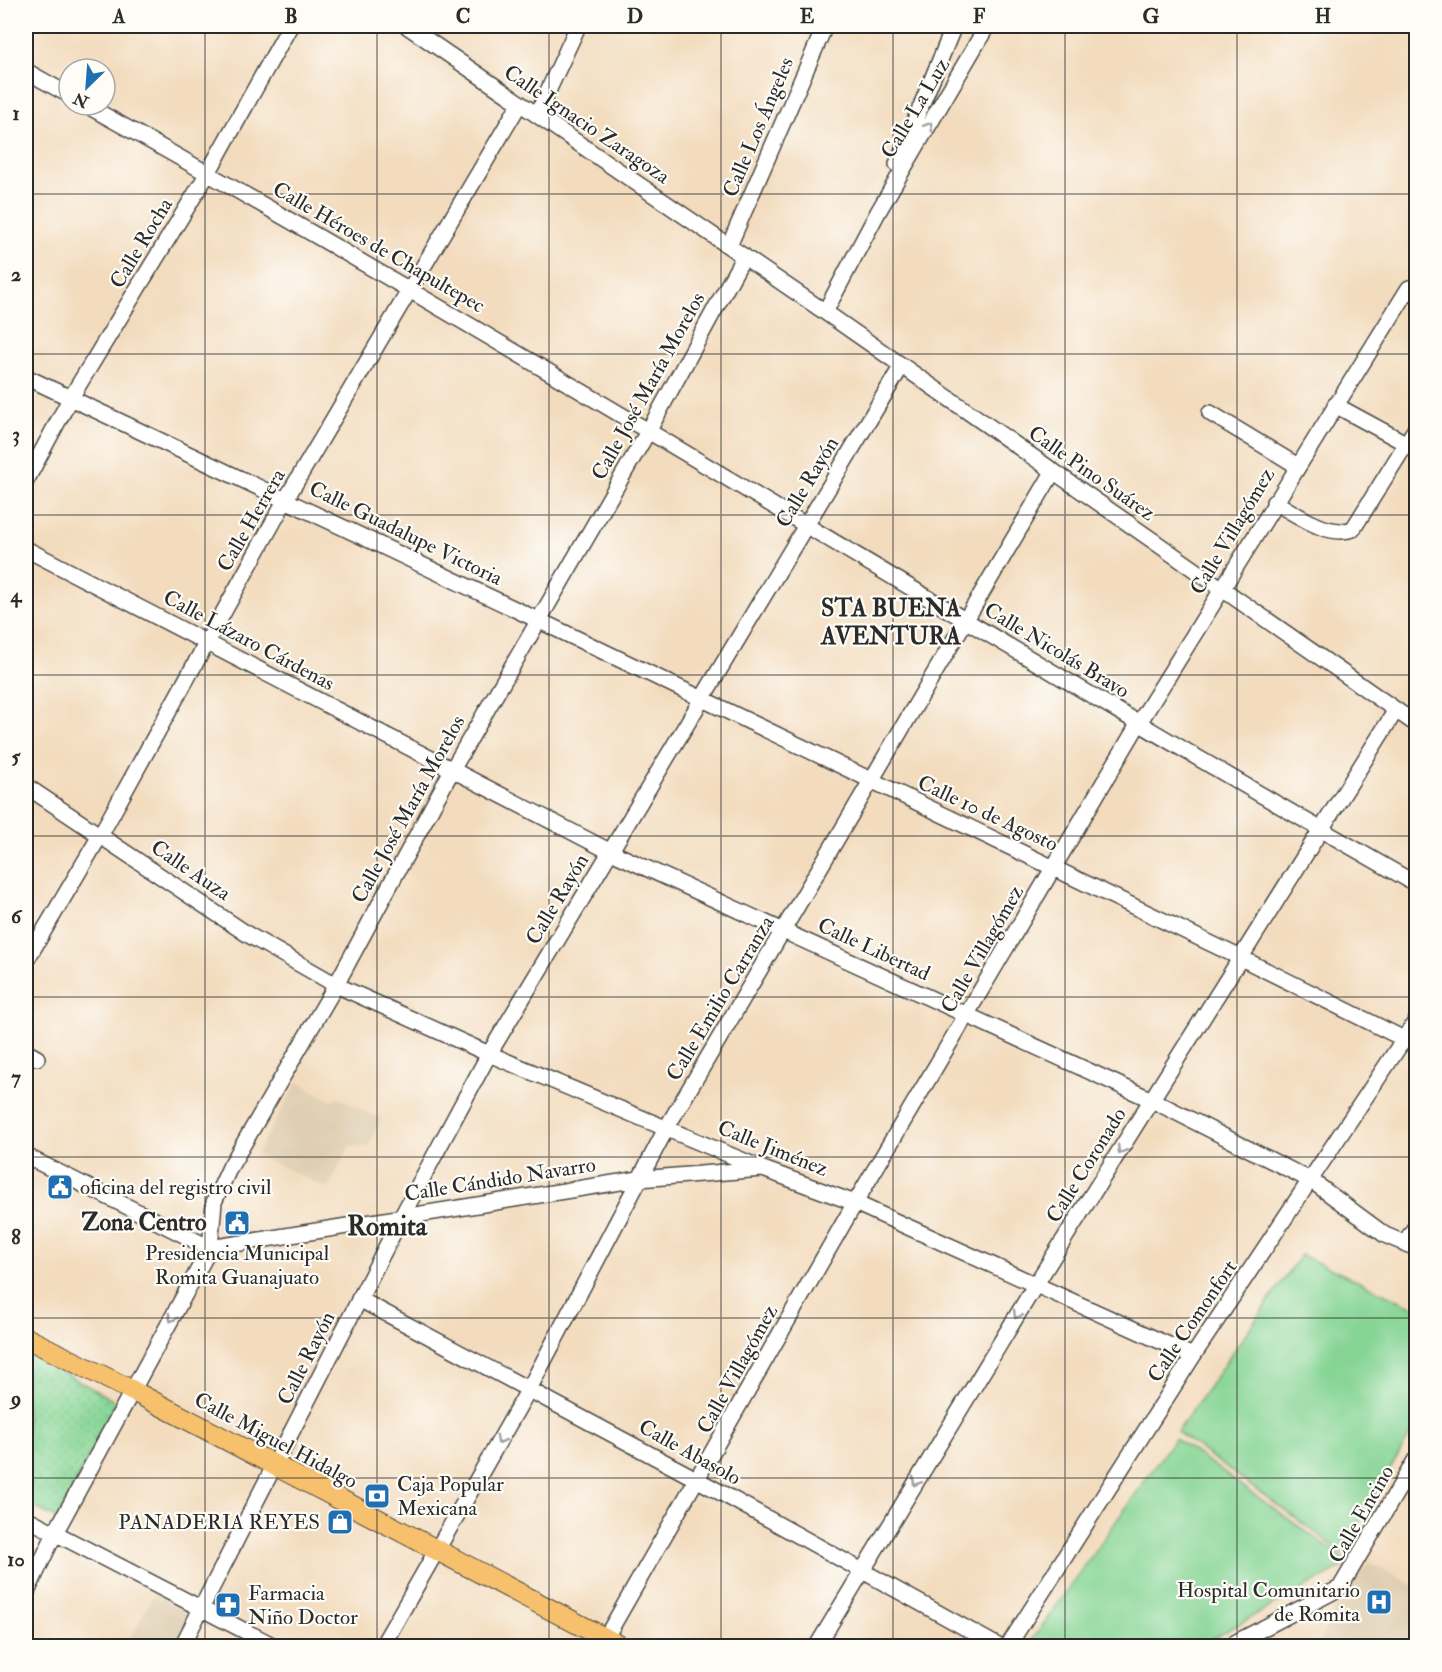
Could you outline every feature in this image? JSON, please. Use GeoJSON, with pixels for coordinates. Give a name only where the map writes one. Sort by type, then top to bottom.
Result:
{"type":"FeatureCollection","features":[{"type":"Feature","properties":{"kind":"main road","name":"Calle Miguel Hidalgo"},"geometry":{"type":"LineString","coordinates":[[26,1338],[133,1391],[609,1644]]}},
{"type":"Feature","properties":{"kind":"street","name":"Calle Rocha"},"geometry":{"type":"LineString","coordinates":[[26,481],[70,399],[208,173],[290,26]]}},
{"type":"Feature","properties":{"kind":"street","name":"Calle Ignacio Zaragoza"},"geometry":{"type":"LineString","coordinates":[[407,26],[744,256]]}},
{"type":"Feature","properties":{"kind":"street"},"geometry":{"type":"LineString","coordinates":[[537,115],[578,26]]}},
{"type":"Feature","properties":{"kind":"street","name":"Calle Los Ángeles"},"geometry":{"type":"LineString","coordinates":[[729,246],[825,26]]}},
{"type":"Feature","properties":{"kind":"street","name":"Calle La Luz"},"geometry":{"type":"LineString","coordinates":[[878,212],[954,26]]}},
{"type":"Feature","properties":{"kind":"street","name":"Calle La Luz"},"geometry":{"type":"LineString","coordinates":[[825,312],[878,212],[987,26]]}},
{"type":"Feature","properties":{"kind":"street"},"geometry":{"type":"LineString","coordinates":[[942,53],[966,63]]}},
{"type":"Feature","properties":{"kind":"street"},"geometry":{"type":"LineString","coordinates":[[26,71],[57,89]]}},
{"type":"Feature","properties":{"kind":"street","name":"Calle Herrera"},"geometry":{"type":"LineString","coordinates":[[26,961],[101,834],[206,640],[286,499],[520,103]]}},
{"type":"Feature","properties":{"kind":"street","name":"Calle Héroes de Chapultepec"},"geometry":{"type":"LineString","coordinates":[[108,117],[411,289],[649,430]]}},
{"type":"Feature","properties":{"kind":"street","name":"Calle Pino Suárez"},"geometry":{"type":"LineString","coordinates":[[744,256],[1416,724]]}},
{"type":"Feature","properties":{"kind":"street","name":"Calle José María Morelos"},"geometry":{"type":"LineString","coordinates":[[26,1594],[55,1533],[210,1248],[214,1202],[230,1167],[336,985],[452,770],[649,430],[744,256]]}},
{"type":"Feature","properties":{"kind":"street","name":"Calle Villagómez"},"geometry":{"type":"LineString","coordinates":[[609,1644],[698,1480],[855,1203],[1139,723],[1296,465],[1409,288]]}},
{"type":"Feature","properties":{"kind":"street","name":"Calle Rayón"},"geometry":{"type":"LineString","coordinates":[[182,1647],[359,1299],[489,1054],[901,367]]}},
{"type":"Feature","properties":{"kind":"street","name":"Calle Guadalupe Victoria"},"geometry":{"type":"LineString","coordinates":[[26,376],[70,399],[286,499],[540,621]]}},
{"type":"Feature","properties":{"kind":"street"},"geometry":{"type":"LineString","coordinates":[[1335,405],[1407,444]]}},
{"type":"Feature","properties":{"kind":"street"},"geometry":{"type":"LineString","coordinates":[[1210,413],[1296,465]]}},
{"type":"Feature","properties":{"kind":"street"},"geometry":{"type":"LineString","coordinates":[[1274,502],[1326,528],[1342,532],[1353,529],[1416,428]]}},
{"type":"Feature","properties":{"kind":"street","name":"Calle Nicolás Bravo"},"geometry":{"type":"LineString","coordinates":[[649,430],[1139,723],[1416,884]]}},
{"type":"Feature","properties":{"kind":"street","name":"Calle Emilio Carranza"},"geometry":{"type":"LineString","coordinates":[[382,1647],[529,1389],[667,1127],[1053,472]]}},
{"type":"Feature","properties":{"kind":"street","name":"Calle Lázaro Cárdenas"},"geometry":{"type":"LineString","coordinates":[[26,549],[206,640],[452,770]]}},
{"type":"Feature","properties":{"kind":"street","name":"Calle 10 de Agosto"},"geometry":{"type":"LineString","coordinates":[[540,621],[1411,1042]]}},
{"type":"Feature","properties":{"kind":"street","name":"Calle Coronado"},"geometry":{"type":"LineString","coordinates":[[817,1647],[1036,1284],[1396,710]]}},
{"type":"Feature","properties":{"kind":"street","name":"Calle Libertad"},"geometry":{"type":"LineString","coordinates":[[452,770],[609,851],[1152,1100],[1312,1181],[1368,1224],[1410,1246]]}},
{"type":"Feature","properties":{"kind":"street","name":"Calle Auza"},"geometry":{"type":"LineString","coordinates":[[26,786],[101,834],[247,934],[336,985]]}},
{"type":"Feature","properties":{"kind":"street","name":"Calle Jiménez"},"geometry":{"type":"LineString","coordinates":[[336,985],[489,1054],[763,1169],[855,1203],[1193,1356]]}},
{"type":"Feature","properties":{"kind":"street","name":"Calle Comonfort"},"geometry":{"type":"LineString","coordinates":[[1008,1647],[1193,1356],[1312,1181],[1411,1042],[1416,1021]]}},
{"type":"Feature","properties":{"kind":"street"},"geometry":{"type":"LineString","coordinates":[[26,1156],[210,1248]]}},
{"type":"Feature","properties":{"kind":"street","name":"Calle Cándido Navarro"},"geometry":{"type":"LineString","coordinates":[[210,1248],[639,1179],[763,1169]]}},
{"type":"Feature","properties":{"kind":"street"},"geometry":{"type":"LineString","coordinates":[[1410,1246],[1416,1226]]}},
{"type":"Feature","properties":{"kind":"street","name":"Calle Abasolo"},"geometry":{"type":"LineString","coordinates":[[359,1299],[698,1480],[998,1647]]}},
{"type":"Feature","properties":{"kind":"street","name":"Calle Encino"},"geometry":{"type":"LineString","coordinates":[[1229,1647],[1340,1588],[1416,1459]]}},
{"type":"Feature","properties":{"kind":"street"},"geometry":{"type":"LineString","coordinates":[[26,1518],[274,1647]]}},
{"type":"Feature","properties":{"kind":"shaded area"},"geometry":{"type":"Polygon","coordinates":[[[298,1082],[332,1101],[337,1097],[381,1119],[369,1147],[350,1145],[328,1189],[256,1154],[298,1082]]]}},
{"type":"Feature","properties":{"kind":"shaded area","name":"Hospital Comunitario de Romita"},"geometry":{"type":"Polygon","coordinates":[[[1368,1562],[1416,1586],[1416,1646],[1318,1646],[1334,1609],[1338,1609],[1344,1595],[1368,1562]]]}},
{"type":"Feature","properties":{"kind":"shaded area"},"geometry":{"type":"Polygon","coordinates":[[[154,1593],[194,1615],[177,1646],[127,1646],[154,1593]]]}},
{"type":"Feature","properties":{"kind":"green space"},"geometry":{"type":"Polygon","coordinates":[[[1301,1255],[1416,1308],[1416,1425],[1342,1552],[1177,1432],[1301,1255]]]}},
{"type":"Feature","properties":{"kind":"green space"},"geometry":{"type":"Polygon","coordinates":[[[26,1351],[116,1402],[58,1519],[26,1503],[26,1351]]]}},
{"type":"Feature","properties":{"kind":"green space"},"geometry":{"type":"Polygon","coordinates":[[[1175,1438],[1350,1563],[1199,1646],[1028,1646],[1175,1438]]]}},
{"type":"Feature","properties":{"kind":"place","name":"oficina del registro civil"},"geometry":{"type":"Point","coordinates":[60,1187]}},
{"type":"Feature","properties":{"kind":"place","name":"Presidencia Municipal Romita Guanajuato"},"geometry":{"type":"Point","coordinates":[237,1223]}},
{"type":"Feature","properties":{"kind":"place","name":"Caja Popular Mexicana"},"geometry":{"type":"Point","coordinates":[377,1496]}},
{"type":"Feature","properties":{"kind":"place","name":"PANADERIA REYES"},"geometry":{"type":"Point","coordinates":[340,1522]}},
{"type":"Feature","properties":{"kind":"place","name":"Hospital Comunitario de Romita"},"geometry":{"type":"Point","coordinates":[1379,1602]}},
{"type":"Feature","properties":{"kind":"place","name":"Farmacia Niño Doctor"},"geometry":{"type":"Point","coordinates":[228,1605]}},
{"type":"Feature","properties":{"kind":"district","name":"STA BUENA AVENTURA"},"geometry":{"type":"Point","coordinates":[891,622]}},
{"type":"Feature","properties":{"kind":"district","name":"Zona Centro"},"geometry":{"type":"Point","coordinates":[144,1222]}},
{"type":"Feature","properties":{"kind":"district","name":"Romita"},"geometry":{"type":"Point","coordinates":[387,1226]}}]}
